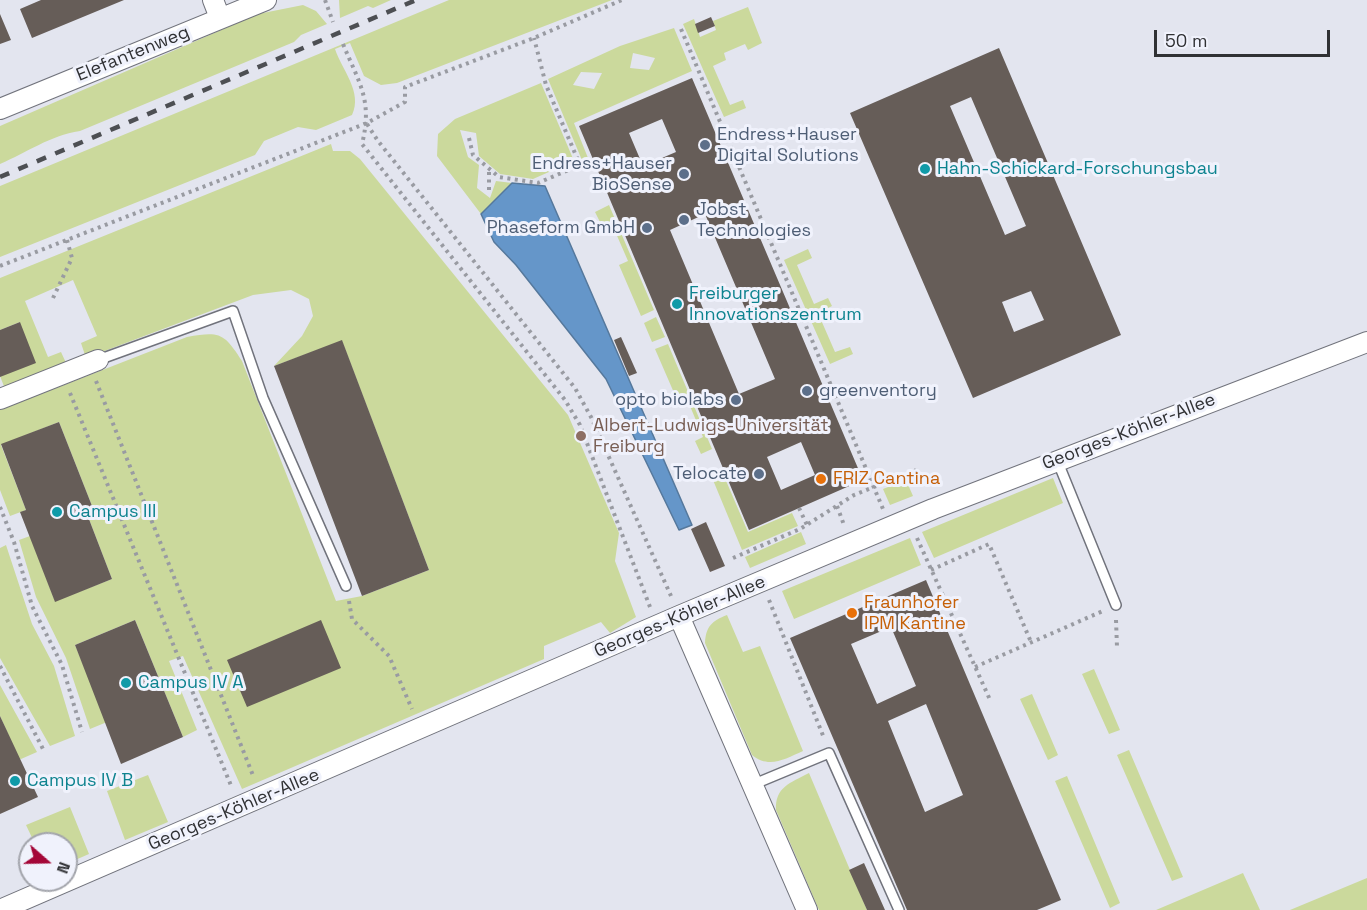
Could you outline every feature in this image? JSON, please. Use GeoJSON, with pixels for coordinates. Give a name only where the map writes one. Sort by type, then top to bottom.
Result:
{"type":"FeatureCollection","features":[{"type":"Feature","properties":{"kind":"street","name":"Elefantenweg"},"geometry":{"type":"LineString","coordinates":[[0,109],[216,9],[266,0]]}},
{"type":"Feature","properties":{"kind":"street","name":"Georges-Köhler-Allee"},"geometry":{"type":"LineString","coordinates":[[0,910],[909,519],[1056,459],[1367,342]]}},
{"type":"Feature","properties":{"kind":"street"},"geometry":{"type":"LineString","coordinates":[[0,399],[93,362]]}},
{"type":"Feature","properties":{"kind":"street"},"geometry":{"type":"LineString","coordinates":[[680,616],[807,910]]}},
{"type":"Feature","properties":{"kind":"lane"},"geometry":{"type":"LineString","coordinates":[[93,362],[233,311],[263,398],[346,586]]}},
{"type":"Feature","properties":{"kind":"lane"},"geometry":{"type":"LineString","coordinates":[[1056,459],[1116,605]]}},
{"type":"Feature","properties":{"kind":"lane"},"geometry":{"type":"LineString","coordinates":[[752,785],[829,753],[899,910]]}},
{"type":"Feature","properties":{"kind":"path"},"geometry":{"type":"LineString","coordinates":[[325,0],[333,22]]}},
{"type":"Feature","properties":{"kind":"path"},"geometry":{"type":"LineString","coordinates":[[0,266],[367,123],[405,102],[405,87],[534,38],[622,0]]}},
{"type":"Feature","properties":{"kind":"path"},"geometry":{"type":"LineString","coordinates":[[681,29],[890,527]]}},
{"type":"Feature","properties":{"kind":"path"},"geometry":{"type":"LineString","coordinates":[[469,138],[473,155],[499,177],[538,183],[580,165],[546,85],[534,38]]}},
{"type":"Feature","properties":{"kind":"path"},"geometry":{"type":"LineString","coordinates":[[343,44],[367,105],[367,123],[362,144],[570,408],[580,425],[658,626]]}},
{"type":"Feature","properties":{"kind":"path"},"geometry":{"type":"LineString","coordinates":[[367,123],[386,151],[575,388],[591,417],[680,616]]}},
{"type":"Feature","properties":{"kind":"path"},"geometry":{"type":"LineString","coordinates":[[489,168],[489,190]]}},
{"type":"Feature","properties":{"kind":"path"},"geometry":{"type":"LineString","coordinates":[[53,298],[72,258],[67,240]]}},
{"type":"Feature","properties":{"kind":"path"},"geometry":{"type":"LineString","coordinates":[[93,362],[262,798]]}},
{"type":"Feature","properties":{"kind":"path"},"geometry":{"type":"LineString","coordinates":[[62,375],[241,807]]}},
{"type":"Feature","properties":{"kind":"path"},"geometry":{"type":"LineString","coordinates":[[733,558],[807,525],[854,495],[916,470]]}},
{"type":"Feature","properties":{"kind":"path"},"geometry":{"type":"LineString","coordinates":[[0,507],[14,542],[32,606],[62,665],[82,732]]}},
{"type":"Feature","properties":{"kind":"path"},"geometry":{"type":"LineString","coordinates":[[799,508],[807,525]]}},
{"type":"Feature","properties":{"kind":"path"},"geometry":{"type":"LineString","coordinates":[[909,519],[991,702]]}},
{"type":"Feature","properties":{"kind":"path"},"geometry":{"type":"LineString","coordinates":[[931,570],[989,544],[1030,642]]}},
{"type":"Feature","properties":{"kind":"path"},"geometry":{"type":"LineString","coordinates":[[763,582],[829,753]]}},
{"type":"Feature","properties":{"kind":"path"},"geometry":{"type":"LineString","coordinates":[[346,586],[352,619],[389,656],[410,707],[424,727]]}},
{"type":"Feature","properties":{"kind":"path"},"geometry":{"type":"LineString","coordinates":[[975,666],[1116,605],[1117,647]]}},
{"type":"Feature","properties":{"kind":"path"},"geometry":{"type":"LineString","coordinates":[[0,666],[43,749]]}},
{"type":"Feature","properties":{"kind":"green space"},"geometry":{"type":"Polygon","coordinates":[[[339,0],[391,0],[373,8],[368,6],[340,18],[339,0]]]}},
{"type":"Feature","properties":{"kind":"green space"},"geometry":{"type":"Polygon","coordinates":[[[449,0],[612,0],[397,83],[381,85],[364,76],[350,43],[335,49],[353,90],[355,106],[352,115],[316,130],[298,127],[264,141],[255,155],[0,257],[0,186],[449,0]]]}},
{"type":"Feature","properties":{"kind":"green space"},"geometry":{"type":"Polygon","coordinates":[[[303,5],[316,11],[327,24],[301,35],[294,42],[80,131],[48,140],[0,164],[0,126],[258,14],[303,5]]]}},
{"type":"Feature","properties":{"kind":"green space"},"geometry":{"type":"Polygon","coordinates":[[[748,7],[762,43],[748,50],[745,44],[724,53],[726,60],[713,66],[730,105],[743,100],[746,108],[724,117],[683,24],[694,19],[700,37],[716,30],[713,21],[748,7]]]}},
{"type":"Feature","properties":{"kind":"green space"},"geometry":{"type":"Polygon","coordinates":[[[674,28],[692,71],[574,123],[590,163],[584,165],[548,79],[620,46],[674,28]],[[633,53],[630,68],[649,70],[655,58],[633,53]],[[581,72],[573,85],[594,89],[602,73],[581,72]]]}},
{"type":"Feature","properties":{"kind":"green space"},"geometry":{"type":"Polygon","coordinates":[[[541,83],[574,161],[533,179],[500,174],[479,156],[476,133],[460,130],[468,157],[479,165],[477,188],[490,198],[496,181],[512,183],[481,214],[437,156],[438,134],[455,119],[541,83]]]}},
{"type":"Feature","properties":{"kind":"green space"},"geometry":{"type":"Polygon","coordinates":[[[331,144],[333,151],[350,151],[360,159],[568,415],[619,533],[615,561],[636,617],[610,633],[601,622],[544,646],[544,659],[242,789],[183,656],[169,661],[197,730],[183,737],[135,620],[75,645],[107,722],[90,729],[66,658],[36,597],[19,540],[30,536],[55,601],[112,579],[87,514],[94,511],[59,422],[1,445],[26,510],[10,516],[0,490],[0,410],[187,337],[207,334],[220,336],[242,361],[336,601],[362,596],[429,570],[342,341],[274,366],[302,336],[313,316],[309,299],[291,290],[253,295],[86,358],[81,343],[97,336],[73,280],[25,301],[48,357],[61,352],[67,365],[5,389],[0,376],[20,322],[0,330],[0,278],[331,144]]]}},
{"type":"Feature","properties":{"kind":"green space"},"geometry":{"type":"Polygon","coordinates":[[[609,205],[654,310],[641,316],[619,265],[628,261],[611,222],[602,226],[595,212],[609,205]]]}},
{"type":"Feature","properties":{"kind":"green space"},"geometry":{"type":"Polygon","coordinates":[[[808,249],[812,258],[797,265],[814,304],[828,298],[832,306],[818,313],[835,352],[850,347],[853,354],[830,364],[784,260],[808,249]]]}},
{"type":"Feature","properties":{"kind":"green space"},"geometry":{"type":"Polygon","coordinates":[[[656,317],[665,337],[652,342],[644,323],[656,317]]]}},
{"type":"Feature","properties":{"kind":"green space"},"geometry":{"type":"Polygon","coordinates":[[[668,344],[712,449],[701,454],[695,441],[703,437],[687,399],[678,402],[655,349],[668,344]]]}},
{"type":"Feature","properties":{"kind":"green space"},"geometry":{"type":"Polygon","coordinates":[[[724,476],[748,532],[792,513],[798,526],[742,550],[713,480],[724,476]]]}},
{"type":"Feature","properties":{"kind":"green space"},"geometry":{"type":"Polygon","coordinates":[[[1053,478],[1063,503],[934,558],[922,532],[1053,478]]]}},
{"type":"Feature","properties":{"kind":"green space"},"geometry":{"type":"Polygon","coordinates":[[[906,480],[913,496],[890,505],[883,489],[906,480]]]}},
{"type":"Feature","properties":{"kind":"green space"},"geometry":{"type":"Polygon","coordinates":[[[801,532],[806,544],[750,568],[745,557],[801,532]]]}},
{"type":"Feature","properties":{"kind":"green space"},"geometry":{"type":"Polygon","coordinates":[[[910,538],[921,565],[794,619],[782,591],[910,538]]]}},
{"type":"Feature","properties":{"kind":"green space"},"geometry":{"type":"Polygon","coordinates":[[[6,545],[32,624],[54,666],[75,736],[50,746],[0,658],[0,548],[6,545]]]}},
{"type":"Feature","properties":{"kind":"green space"},"geometry":{"type":"Polygon","coordinates":[[[727,615],[743,652],[760,646],[803,751],[771,762],[752,755],[705,643],[711,625],[727,615]]]}},
{"type":"Feature","properties":{"kind":"green space"},"geometry":{"type":"Polygon","coordinates":[[[1094,669],[1120,730],[1109,734],[1082,674],[1094,669]]]}},
{"type":"Feature","properties":{"kind":"green space"},"geometry":{"type":"Polygon","coordinates":[[[0,685],[37,752],[21,759],[0,716],[0,685]]]}},
{"type":"Feature","properties":{"kind":"green space"},"geometry":{"type":"Polygon","coordinates":[[[1032,694],[1058,755],[1048,760],[1020,699],[1032,694]]]}},
{"type":"Feature","properties":{"kind":"green space"},"geometry":{"type":"Polygon","coordinates":[[[1129,750],[1183,877],[1172,881],[1117,755],[1129,750]]]}},
{"type":"Feature","properties":{"kind":"green space"},"geometry":{"type":"Polygon","coordinates":[[[809,773],[867,910],[819,910],[776,810],[776,802],[781,791],[790,783],[809,773]]]}},
{"type":"Feature","properties":{"kind":"green space"},"geometry":{"type":"Polygon","coordinates":[[[148,775],[168,822],[125,840],[107,791],[148,775]]]}},
{"type":"Feature","properties":{"kind":"green space"},"geometry":{"type":"Polygon","coordinates":[[[1067,776],[1120,903],[1110,908],[1055,781],[1067,776]]]}},
{"type":"Feature","properties":{"kind":"green space"},"geometry":{"type":"Polygon","coordinates":[[[70,807],[89,854],[78,859],[78,832],[29,832],[26,825],[70,807]]]}},
{"type":"Feature","properties":{"kind":"green space"},"geometry":{"type":"Polygon","coordinates":[[[1243,873],[1260,910],[1156,910],[1243,873]]]}},
{"type":"Feature","properties":{"kind":"green space"},"geometry":{"type":"Polygon","coordinates":[[[1367,878],[1367,910],[1290,910],[1367,878]]]}},
{"type":"Feature","properties":{"kind":"water"},"geometry":{"type":"Polygon","coordinates":[[[512,183],[545,186],[692,525],[679,530],[606,379],[516,265],[494,242],[481,214],[512,183]]]}},
{"type":"Feature","properties":{"kind":"building"},"geometry":{"type":"Polygon","coordinates":[[[41,0],[124,0],[32,38],[20,9],[41,0]]]}},
{"type":"Feature","properties":{"kind":"building"},"geometry":{"type":"Polygon","coordinates":[[[0,14],[11,40],[0,44],[0,14]]]}},
{"type":"Feature","properties":{"kind":"building"},"geometry":{"type":"Polygon","coordinates":[[[711,17],[715,26],[698,33],[695,24],[711,17]]]}},
{"type":"Feature","properties":{"kind":"building","name":"Hahn-Schickard-Forschungsbau"},"geometry":{"type":"Polygon","coordinates":[[[999,48],[1121,335],[973,398],[850,113],[999,48]],[[971,97],[950,106],[1005,235],[1026,226],[971,97]],[[1031,291],[1002,302],[1014,332],[1044,320],[1031,291]]]}},
{"type":"Feature","properties":{"kind":"building","name":"Freiburger Innovationszentrum"},"geometry":{"type":"Polygon","coordinates":[[[692,78],[863,480],[749,530],[579,126],[692,78]],[[662,119],[629,133],[643,166],[676,152],[662,119]],[[705,214],[670,230],[739,394],[775,379],[705,214]],[[801,442],[767,457],[781,490],[815,475],[801,442]]]}},
{"type":"Feature","properties":{"kind":"building"},"geometry":{"type":"Polygon","coordinates":[[[20,322],[36,363],[0,377],[0,330],[20,322]]]}},
{"type":"Feature","properties":{"kind":"building"},"geometry":{"type":"Polygon","coordinates":[[[621,337],[637,373],[629,376],[614,340],[621,337]]]}},
{"type":"Feature","properties":{"kind":"building"},"geometry":{"type":"Polygon","coordinates":[[[342,340],[429,570],[362,596],[274,366],[342,340]]]}},
{"type":"Feature","properties":{"kind":"building","name":"Campus III"},"geometry":{"type":"Polygon","coordinates":[[[59,422],[94,511],[87,514],[112,579],[55,602],[20,512],[26,510],[1,444],[59,422]]]}},
{"type":"Feature","properties":{"kind":"building"},"geometry":{"type":"Polygon","coordinates":[[[706,522],[725,566],[710,572],[691,529],[706,522]]]}},
{"type":"Feature","properties":{"kind":"building"},"geometry":{"type":"Polygon","coordinates":[[[926,580],[1061,900],[1037,910],[907,910],[790,638],[926,580]],[[891,627],[851,644],[877,704],[916,686],[891,627]],[[926,704],[888,721],[925,812],[963,795],[926,704]]]}},
{"type":"Feature","properties":{"kind":"building","name":"Campus IV A"},"geometry":{"type":"Polygon","coordinates":[[[135,620],[183,737],[121,764],[75,645],[135,620]]]}},
{"type":"Feature","properties":{"kind":"building"},"geometry":{"type":"Polygon","coordinates":[[[321,620],[341,668],[247,707],[227,660],[321,620]]]}},
{"type":"Feature","properties":{"kind":"building","name":"Campus IV B"},"geometry":{"type":"Polygon","coordinates":[[[0,716],[38,797],[0,814],[0,716]]]}},
{"type":"Feature","properties":{"kind":"building"},"geometry":{"type":"Polygon","coordinates":[[[864,863],[885,910],[867,910],[849,870],[864,863]]]}},
{"type":"Feature","properties":{"kind":"railway"},"geometry":{"type":"LineString","coordinates":[[0,177],[416,0]]}},
{"type":"Feature","properties":{"kind":"place","name":"Endress+Hauser Digital Solutions"},"geometry":{"type":"Point","coordinates":[705,145]}},
{"type":"Feature","properties":{"kind":"place","name":"Hahn-Schickard-Forschungsbau"},"geometry":{"type":"Point","coordinates":[925,169]}},
{"type":"Feature","properties":{"kind":"place","name":"Endress+Hauser BioSense"},"geometry":{"type":"Point","coordinates":[684,174]}},
{"type":"Feature","properties":{"kind":"place","name":"Jobst Technologies"},"geometry":{"type":"Point","coordinates":[684,220]}},
{"type":"Feature","properties":{"kind":"place","name":"Phaseform GmbH"},"geometry":{"type":"Point","coordinates":[647,228]}},
{"type":"Feature","properties":{"kind":"place","name":"Freiburger Innovationszentrum"},"geometry":{"type":"Point","coordinates":[677,304]}},
{"type":"Feature","properties":{"kind":"place","name":"greenventory"},"geometry":{"type":"Point","coordinates":[807,391]}},
{"type":"Feature","properties":{"kind":"place","name":"opto biolabs"},"geometry":{"type":"Point","coordinates":[736,400]}},
{"type":"Feature","properties":{"kind":"place","name":"Albert-Ludwigs-Universität Freiburg"},"geometry":{"type":"Point","coordinates":[581,436]}},
{"type":"Feature","properties":{"kind":"place","name":"Telocate"},"geometry":{"type":"Point","coordinates":[759,474]}},
{"type":"Feature","properties":{"kind":"place","name":"FRIZ Cantina"},"geometry":{"type":"Point","coordinates":[821,479]}},
{"type":"Feature","properties":{"kind":"place","name":"Campus III"},"geometry":{"type":"Point","coordinates":[57,512]}},
{"type":"Feature","properties":{"kind":"place","name":"Fraunhofer IPM Kantine"},"geometry":{"type":"Point","coordinates":[852,613]}},
{"type":"Feature","properties":{"kind":"place","name":"Campus IV A"},"geometry":{"type":"Point","coordinates":[126,683]}},
{"type":"Feature","properties":{"kind":"place","name":"Campus IV B"},"geometry":{"type":"Point","coordinates":[15,781]}}]}
